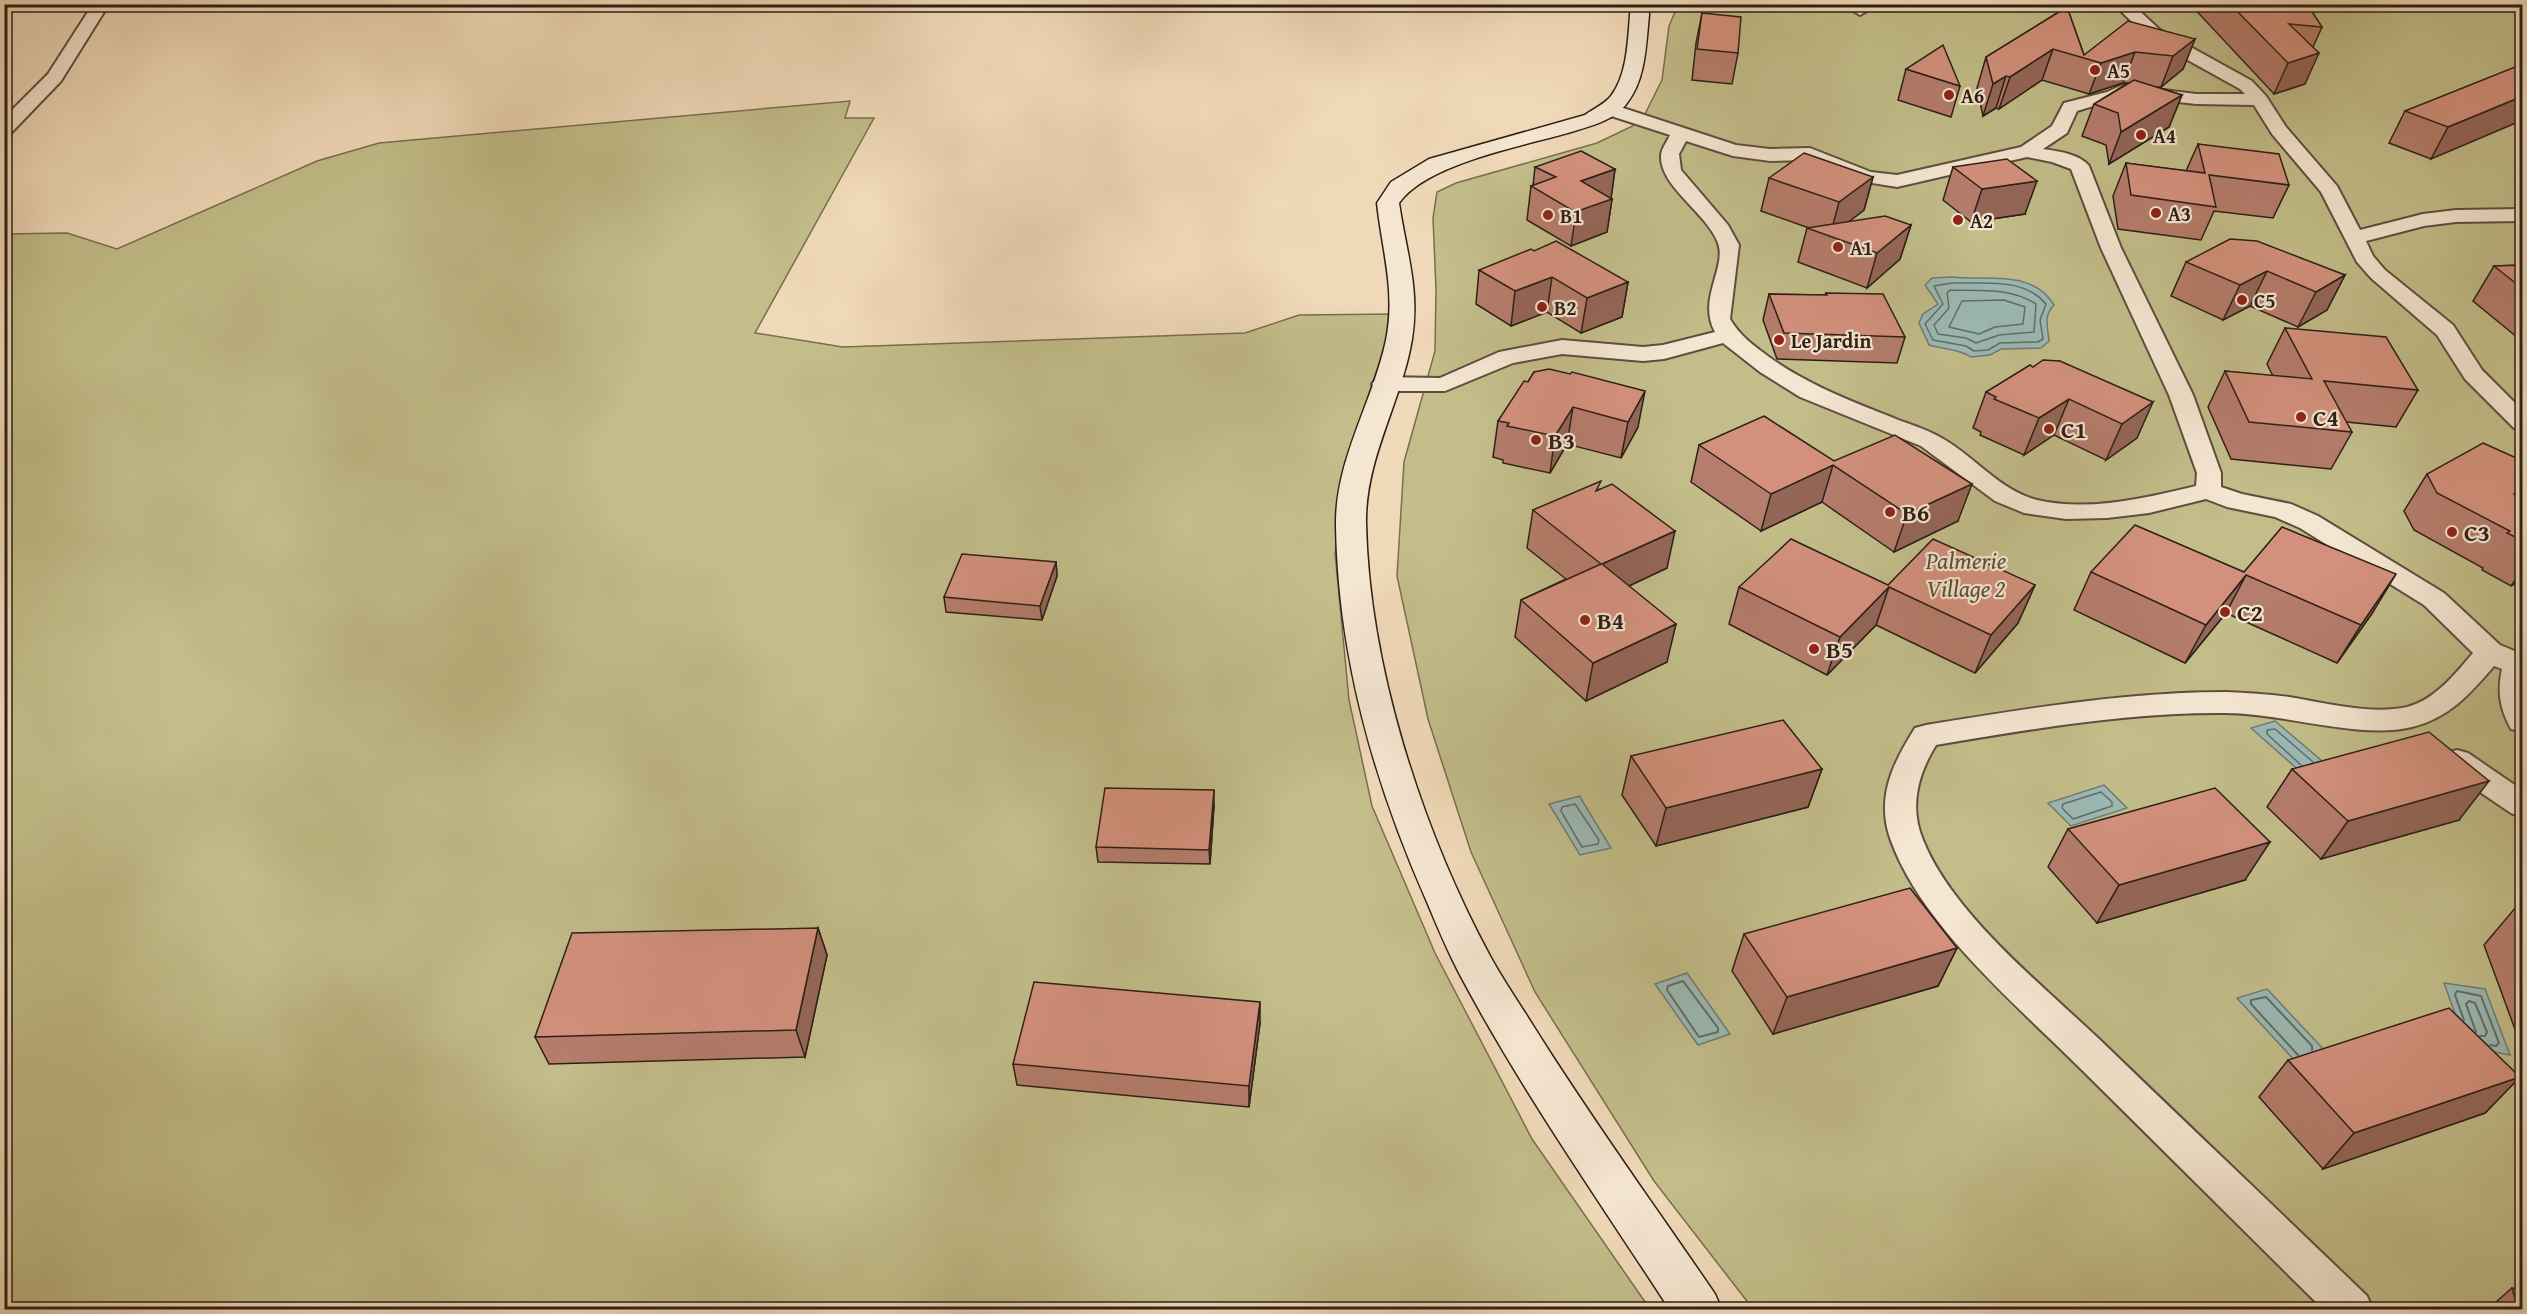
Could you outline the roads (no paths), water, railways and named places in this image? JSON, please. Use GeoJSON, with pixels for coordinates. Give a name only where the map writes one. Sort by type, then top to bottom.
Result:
{"type":"FeatureCollection","features":[{"type":"Feature","properties":{"kind":"street"},"geometry":{"type":"LineString","coordinates":[[4,129],[49,84],[101,4]]}},
{"type":"Feature","properties":{"kind":"street"},"geometry":{"type":"LineString","coordinates":[[1640,4],[1627,84],[1618,101],[1608,109],[1592,119],[1437,164],[1399,187],[1388,203],[1390,228],[1403,286],[1398,340],[1353,487],[1351,522],[1360,636],[1382,733],[1420,844],[1474,964],[1544,1080],[1698,1310]]}},
{"type":"Feature","properties":{"kind":"street"},"geometry":{"type":"LineString","coordinates":[[2122,4],[2154,33],[2246,85],[2260,100],[2279,130],[2330,190],[2364,258],[2378,274],[2411,299],[2445,330],[2473,374],[2523,423]]}},
{"type":"Feature","properties":{"kind":"street"},"geometry":{"type":"LineString","coordinates":[[1608,109],[1680,133],[1755,154],[1810,154],[1880,180],[1897,181],[2027,151],[2060,129],[2070,107],[2113,96],[2122,90],[2196,99],[2260,100]]}},
{"type":"Feature","properties":{"kind":"street"},"geometry":{"type":"LineString","coordinates":[[1680,133],[1670,154],[1672,171],[1721,229],[1729,245],[1719,319],[1728,335],[1768,367],[1808,392],[1930,441],[2004,496],[2033,507],[2066,511],[2108,510],[2149,505],[2208,491],[2236,501],[2282,510],[2309,522],[2434,599],[2490,652],[2520,665],[2512,692],[2523,722]]}},
{"type":"Feature","properties":{"kind":"street"},"geometry":{"type":"LineString","coordinates":[[2027,151],[2057,157],[2079,166],[2111,248],[2181,395],[2209,473],[2208,491]]}},
{"type":"Feature","properties":{"kind":"street"},"geometry":{"type":"LineString","coordinates":[[2354,238],[2422,220],[2456,216],[2523,215]]}},
{"type":"Feature","properties":{"kind":"street"},"geometry":{"type":"LineString","coordinates":[[1384,384],[1427,386],[1444,384],[1481,366],[1508,357],[1562,347],[1643,354],[1664,352],[1728,335]]}},
{"type":"Feature","properties":{"kind":"street"},"geometry":{"type":"LineString","coordinates":[[2353,1310],[2006,972],[1963,927],[1924,876],[1906,841],[1899,809],[1901,786],[1909,763],[1926,736],[2048,718],[2182,703],[2270,705],[2348,717],[2392,719],[2427,711],[2459,686],[2490,652]]}},
{"type":"Feature","properties":{"kind":"street"},"geometry":{"type":"LineString","coordinates":[[2392,719],[2523,805]]}},
{"type":"Feature","properties":{"kind":"water"},"geometry":{"type":"Polygon","coordinates":[[[1932,278],[2008,279],[2034,286],[2054,305],[2047,318],[2049,341],[2041,348],[2001,349],[1990,355],[1971,357],[1929,345],[1919,323],[1923,314],[1938,304],[1925,285],[1932,278]]]}},
{"type":"Feature","properties":{"kind":"water"},"geometry":{"type":"Polygon","coordinates":[[[2275,721],[2328,766],[2303,774],[2251,728],[2275,721]]]}},
{"type":"Feature","properties":{"kind":"water"},"geometry":{"type":"Polygon","coordinates":[[[2104,785],[2127,808],[2071,826],[2048,803],[2104,785]]]}},
{"type":"Feature","properties":{"kind":"water"},"geometry":{"type":"Polygon","coordinates":[[[1580,796],[1611,848],[1580,855],[1549,804],[1580,796]]]}},
{"type":"Feature","properties":{"kind":"water"},"geometry":{"type":"Polygon","coordinates":[[[1687,973],[1730,1034],[1698,1045],[1655,984],[1687,973]]]}},
{"type":"Feature","properties":{"kind":"water"},"geometry":{"type":"Polygon","coordinates":[[[2444,983],[2485,989],[2510,1055],[2467,1047],[2444,983]]]}},
{"type":"Feature","properties":{"kind":"water"},"geometry":{"type":"Polygon","coordinates":[[[2267,989],[2326,1052],[2296,1062],[2237,998],[2267,989]]]}},
{"type":"Feature","properties":{"kind":"place","name":"A5"},"geometry":{"type":"Point","coordinates":[2095,70]}},
{"type":"Feature","properties":{"kind":"place","name":"A6"},"geometry":{"type":"Point","coordinates":[1949,95]}},
{"type":"Feature","properties":{"kind":"place","name":"A4"},"geometry":{"type":"Point","coordinates":[2141,135]}},
{"type":"Feature","properties":{"kind":"place","name":"A3"},"geometry":{"type":"Point","coordinates":[2156,213]}},
{"type":"Feature","properties":{"kind":"place","name":"B1"},"geometry":{"type":"Point","coordinates":[1548,215]}},
{"type":"Feature","properties":{"kind":"place","name":"A2"},"geometry":{"type":"Point","coordinates":[1958,220]}},
{"type":"Feature","properties":{"kind":"place","name":"A1"},"geometry":{"type":"Point","coordinates":[1838,247]}},
{"type":"Feature","properties":{"kind":"place","name":"C5"},"geometry":{"type":"Point","coordinates":[2242,300]}},
{"type":"Feature","properties":{"kind":"place","name":"B2"},"geometry":{"type":"Point","coordinates":[1542,307]}},
{"type":"Feature","properties":{"kind":"place","name":"Le Jardin"},"geometry":{"type":"Point","coordinates":[1779,340]}},
{"type":"Feature","properties":{"kind":"place","name":"C4"},"geometry":{"type":"Point","coordinates":[2301,417]}},
{"type":"Feature","properties":{"kind":"place","name":"C1"},"geometry":{"type":"Point","coordinates":[2049,429]}},
{"type":"Feature","properties":{"kind":"place","name":"B3"},"geometry":{"type":"Point","coordinates":[1536,440]}},
{"type":"Feature","properties":{"kind":"place","name":"B6"},"geometry":{"type":"Point","coordinates":[1890,512]}},
{"type":"Feature","properties":{"kind":"place","name":"C3"},"geometry":{"type":"Point","coordinates":[2452,532]}},
{"type":"Feature","properties":{"kind":"place","name":"C2"},"geometry":{"type":"Point","coordinates":[2225,612]}},
{"type":"Feature","properties":{"kind":"place","name":"B4"},"geometry":{"type":"Point","coordinates":[1585,620]}},
{"type":"Feature","properties":{"kind":"place","name":"B5"},"geometry":{"type":"Point","coordinates":[1814,649]}},
{"type":"Feature","properties":{"kind":"park label","name":"Palmerie Village 2"},"geometry":{"type":"Point","coordinates":[1966,574]}}]}
